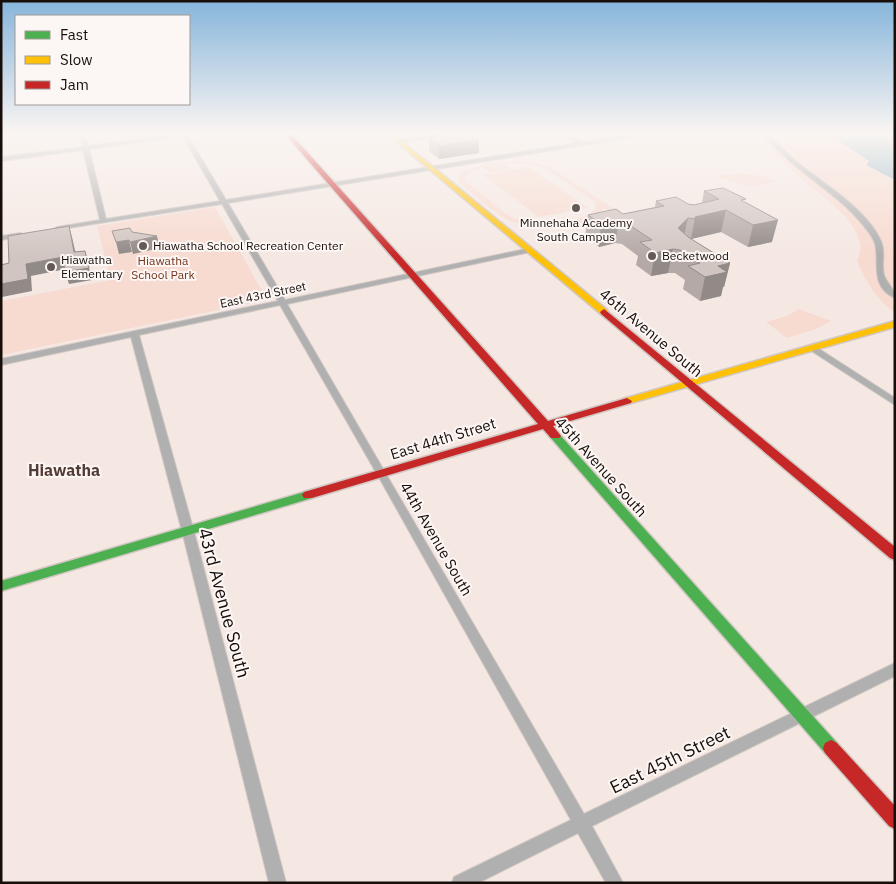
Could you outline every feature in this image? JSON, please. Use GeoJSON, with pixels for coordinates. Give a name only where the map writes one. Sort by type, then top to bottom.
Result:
{"type":"FeatureCollection","features":[{"type":"Feature","properties":{"kind":"street"},"geometry":{"type":"LineString","coordinates":[[92,174],[103,221]]}},
{"type":"Feature","properties":{"kind":"street","name":"44th Avenue South"},"geometry":{"type":"LineString","coordinates":[[208,174],[382,474],[615,883]]}},
{"type":"Feature","properties":{"kind":"street","name":"45th Avenue South"},"geometry":{"type":"LineString","coordinates":[[323,174],[895,820]]}},
{"type":"Feature","properties":{"kind":"street"},"geometry":{"type":"LineString","coordinates":[[52,230],[388,174]]}},
{"type":"Feature","properties":{"kind":"street","name":"46th Avenue South"},"geometry":{"type":"LineString","coordinates":[[438,174],[895,555]]}},
{"type":"Feature","properties":{"kind":"street"},"geometry":{"type":"LineString","coordinates":[[809,174],[844,202],[870,228],[879,246],[879,275],[888,290],[895,296]]}},
{"type":"Feature","properties":{"kind":"street"},"geometry":{"type":"LineString","coordinates":[[1,238],[26,234]]}},
{"type":"Feature","properties":{"kind":"street","name":"East 43rd Street"},"geometry":{"type":"LineString","coordinates":[[1,362],[530,250]]}},
{"type":"Feature","properties":{"kind":"street","name":"East 44th Street"},"geometry":{"type":"LineString","coordinates":[[1,586],[687,383],[895,324]]}},
{"type":"Feature","properties":{"kind":"street","name":"43rd Avenue South"},"geometry":{"type":"LineString","coordinates":[[134,334],[188,531],[278,883]]}},
{"type":"Feature","properties":{"kind":"street"},"geometry":{"type":"LineString","coordinates":[[813,348],[895,402]]}},
{"type":"Feature","properties":{"kind":"street","name":"East 45th Street"},"geometry":{"type":"LineString","coordinates":[[460,883],[895,669]]}},
{"type":"Feature","properties":{"kind":"green space"},"geometry":{"type":"Polygon","coordinates":[[[460,174],[468,174],[465,179],[500,209],[519,220],[530,223],[554,224],[577,220],[595,210],[596,204],[594,201],[553,174],[561,174],[617,211],[611,213],[604,208],[597,216],[586,221],[558,226],[515,223],[488,207],[458,180],[460,174]]]}},
{"type":"Feature","properties":{"kind":"green space"},"geometry":{"type":"Polygon","coordinates":[[[539,174],[588,208],[539,217],[483,175],[539,174]]]}},
{"type":"Feature","properties":{"kind":"green space"},"geometry":{"type":"Polygon","coordinates":[[[724,174],[762,176],[776,182],[751,187],[718,177],[724,174]]]}},
{"type":"Feature","properties":{"kind":"green space"},"geometry":{"type":"Polygon","coordinates":[[[797,174],[884,174],[895,180],[895,313],[877,296],[860,269],[857,261],[860,249],[858,237],[852,225],[843,214],[797,174]]]}},
{"type":"Feature","properties":{"kind":"green space","name":"Hiawatha School Park"},"geometry":{"type":"Polygon","coordinates":[[[215,207],[267,300],[1,355],[1,301],[111,280],[97,226],[215,207]]]}},
{"type":"Feature","properties":{"kind":"green space"},"geometry":{"type":"Polygon","coordinates":[[[799,309],[831,321],[816,329],[787,338],[766,322],[787,316],[799,309]]]}},
{"type":"Feature","properties":{"kind":"water"},"geometry":{"type":"Polygon","coordinates":[[[884,174],[895,174],[895,180],[884,174]]]}},
{"type":"Feature","properties":{"kind":"building"},"geometry":{"type":"Polygon","coordinates":[[[723,188],[746,199],[741,200],[778,220],[753,225],[726,210],[695,217],[695,219],[688,218],[678,228],[688,237],[730,263],[718,266],[727,272],[705,277],[688,266],[700,263],[680,250],[673,249],[655,253],[640,242],[652,240],[625,222],[601,224],[588,215],[616,209],[623,214],[664,206],[656,201],[676,197],[688,204],[694,205],[719,199],[704,191],[723,188]]]}},
{"type":"Feature","properties":{"kind":"building"},"geometry":{"type":"Polygon","coordinates":[[[69,226],[74,252],[85,251],[89,268],[65,272],[63,257],[26,264],[28,279],[1,284],[1,265],[9,263],[8,236],[69,226]]]}},
{"type":"Feature","properties":{"kind":"building"},"geometry":{"type":"Polygon","coordinates":[[[130,228],[132,232],[157,236],[130,242],[129,240],[116,242],[112,231],[130,228]]]}},
{"type":"Feature","properties":{"kind":"traffic: fast"},"geometry":{"type":"LineString","coordinates":[[555,436],[831,748]]}},
{"type":"Feature","properties":{"kind":"traffic: fast"},"geometry":{"type":"LineString","coordinates":[[1,586],[308,495]]}},
{"type":"Feature","properties":{"kind":"traffic: slow"},"geometry":{"type":"LineString","coordinates":[[439,174],[604,312]]}},
{"type":"Feature","properties":{"kind":"traffic: slow"},"geometry":{"type":"LineString","coordinates":[[627,401],[895,324]]}},
{"type":"Feature","properties":{"kind":"traffic: jam"},"geometry":{"type":"LineString","coordinates":[[323,174],[555,436]]}},
{"type":"Feature","properties":{"kind":"traffic: jam"},"geometry":{"type":"LineString","coordinates":[[604,312],[895,555]]}},
{"type":"Feature","properties":{"kind":"traffic: jam"},"geometry":{"type":"LineString","coordinates":[[308,495],[627,401]]}},
{"type":"Feature","properties":{"kind":"traffic: jam"},"geometry":{"type":"LineString","coordinates":[[831,748],[895,820]]}},
{"type":"Feature","properties":{"kind":"place","name":"Minnehaha Academy South Campus"},"geometry":{"type":"Point","coordinates":[576,208]}},
{"type":"Feature","properties":{"kind":"place","name":"Hiawatha School Recreation Center"},"geometry":{"type":"Point","coordinates":[143,246]}},
{"type":"Feature","properties":{"kind":"place","name":"Becketwood"},"geometry":{"type":"Point","coordinates":[652,256]}},
{"type":"Feature","properties":{"kind":"place","name":"Hiawatha Elementary"},"geometry":{"type":"Point","coordinates":[51,267]}},
{"type":"Feature","properties":{"kind":"district","name":"Hiawatha"},"geometry":{"type":"Point","coordinates":[64,470]}}]}
